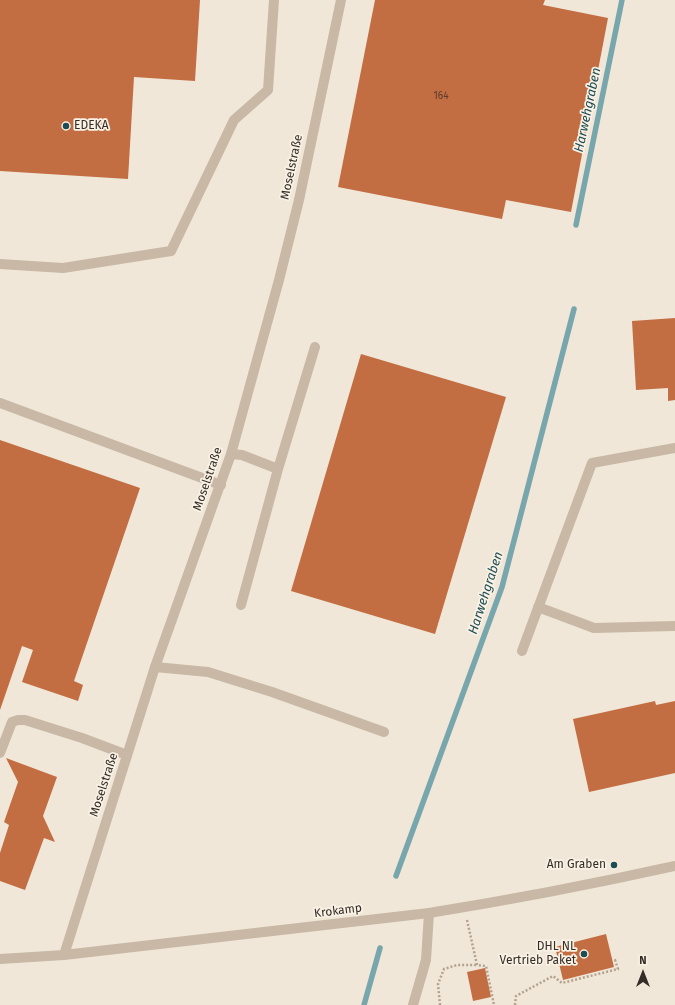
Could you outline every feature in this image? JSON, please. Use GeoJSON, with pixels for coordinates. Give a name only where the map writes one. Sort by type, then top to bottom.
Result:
{"type":"FeatureCollection","features":[{"type":"Feature","properties":{"kind":"street"},"geometry":{"type":"LineString","coordinates":[[0,264],[63,268],[171,251],[234,120],[268,90],[274,0]]}},
{"type":"Feature","properties":{"kind":"street","name":"Moselstraße"},"geometry":{"type":"LineString","coordinates":[[64,955],[155,667],[231,454],[279,280],[299,200],[341,0]]}},
{"type":"Feature","properties":{"kind":"street"},"geometry":{"type":"LineString","coordinates":[[241,605],[292,418],[315,347]]}},
{"type":"Feature","properties":{"kind":"street"},"geometry":{"type":"LineString","coordinates":[[0,403],[221,485]]}},
{"type":"Feature","properties":{"kind":"street"},"geometry":{"type":"LineString","coordinates":[[522,651],[592,463],[675,448]]}},
{"type":"Feature","properties":{"kind":"street"},"geometry":{"type":"LineString","coordinates":[[231,454],[242,455],[278,469]]}},
{"type":"Feature","properties":{"kind":"street"},"geometry":{"type":"LineString","coordinates":[[538,607],[594,628],[675,626]]}},
{"type":"Feature","properties":{"kind":"street"},"geometry":{"type":"LineString","coordinates":[[155,667],[208,672],[272,692],[384,732]]}},
{"type":"Feature","properties":{"kind":"street"},"geometry":{"type":"LineString","coordinates":[[0,753],[12,722],[25,720],[82,738],[127,755]]}},
{"type":"Feature","properties":{"kind":"street","name":"Krokamp"},"geometry":{"type":"LineString","coordinates":[[0,959],[64,955],[429,913],[465,908],[622,878],[675,866]]}},
{"type":"Feature","properties":{"kind":"street"},"geometry":{"type":"LineString","coordinates":[[413,1005],[426,960],[429,913]]}},
{"type":"Feature","properties":{"kind":"path"},"geometry":{"type":"LineString","coordinates":[[465,908],[477,965]]}},
{"type":"Feature","properties":{"kind":"path"},"geometry":{"type":"LineString","coordinates":[[516,1005],[516,996],[553,976],[562,983],[618,969],[615,960],[612,961]]}},
{"type":"Feature","properties":{"kind":"path"},"geometry":{"type":"LineString","coordinates":[[440,1005],[438,984],[444,969],[457,965],[486,966],[494,1005]]}},
{"type":"Feature","properties":{"kind":"building","name":"EDEKA"},"geometry":{"type":"Polygon","coordinates":[[[0,0],[200,0],[195,81],[134,77],[128,179],[0,171],[0,0]]]}},
{"type":"Feature","properties":{"kind":"building"},"geometry":{"type":"Polygon","coordinates":[[[375,0],[545,0],[543,5],[608,18],[571,212],[506,200],[502,219],[338,187],[375,0]]]}},
{"type":"Feature","properties":{"kind":"building"},"geometry":{"type":"Polygon","coordinates":[[[675,318],[675,400],[668,401],[668,388],[636,390],[632,321],[675,318]]]}},
{"type":"Feature","properties":{"kind":"building"},"geometry":{"type":"Polygon","coordinates":[[[361,354],[506,397],[435,634],[291,591],[361,354]]]}},
{"type":"Feature","properties":{"kind":"building"},"geometry":{"type":"Polygon","coordinates":[[[0,440],[140,488],[74,681],[83,685],[78,701],[22,682],[33,650],[22,646],[0,710],[0,440]]]}},
{"type":"Feature","properties":{"kind":"building"},"geometry":{"type":"Polygon","coordinates":[[[655,701],[656,705],[675,701],[675,773],[589,792],[573,719],[655,701]]]}},
{"type":"Feature","properties":{"kind":"building"},"geometry":{"type":"Polygon","coordinates":[[[6,758],[57,777],[43,816],[55,842],[44,838],[25,890],[0,881],[0,853],[9,825],[4,822],[18,782],[6,758]]]}},
{"type":"Feature","properties":{"kind":"building","name":"DHL NL Vertrieb Paket"},"geometry":{"type":"Polygon","coordinates":[[[606,934],[614,967],[563,980],[555,947],[606,934]]]}},
{"type":"Feature","properties":{"kind":"building"},"geometry":{"type":"Polygon","coordinates":[[[485,968],[491,997],[473,1001],[467,972],[485,968]]]}},
{"type":"Feature","properties":{"kind":"waterway","name":"Harwehgraben"},"geometry":{"type":"LineString","coordinates":[[576,225],[622,0]]}},
{"type":"Feature","properties":{"kind":"waterway","name":"Harwehgraben"},"geometry":{"type":"LineString","coordinates":[[396,876],[502,587],[574,309]]}},
{"type":"Feature","properties":{"kind":"waterway","name":"Harwehgraben"},"geometry":{"type":"LineString","coordinates":[[364,1005],[380,948]]}},
{"type":"Feature","properties":{"kind":"place","name":"EDEKA"},"geometry":{"type":"Point","coordinates":[66,126]}},
{"type":"Feature","properties":{"kind":"place","name":"Am Graben"},"geometry":{"type":"Point","coordinates":[614,865]}},
{"type":"Feature","properties":{"kind":"place","name":"DHL NL Vertrieb Paket"},"geometry":{"type":"Point","coordinates":[584,954]}}]}
